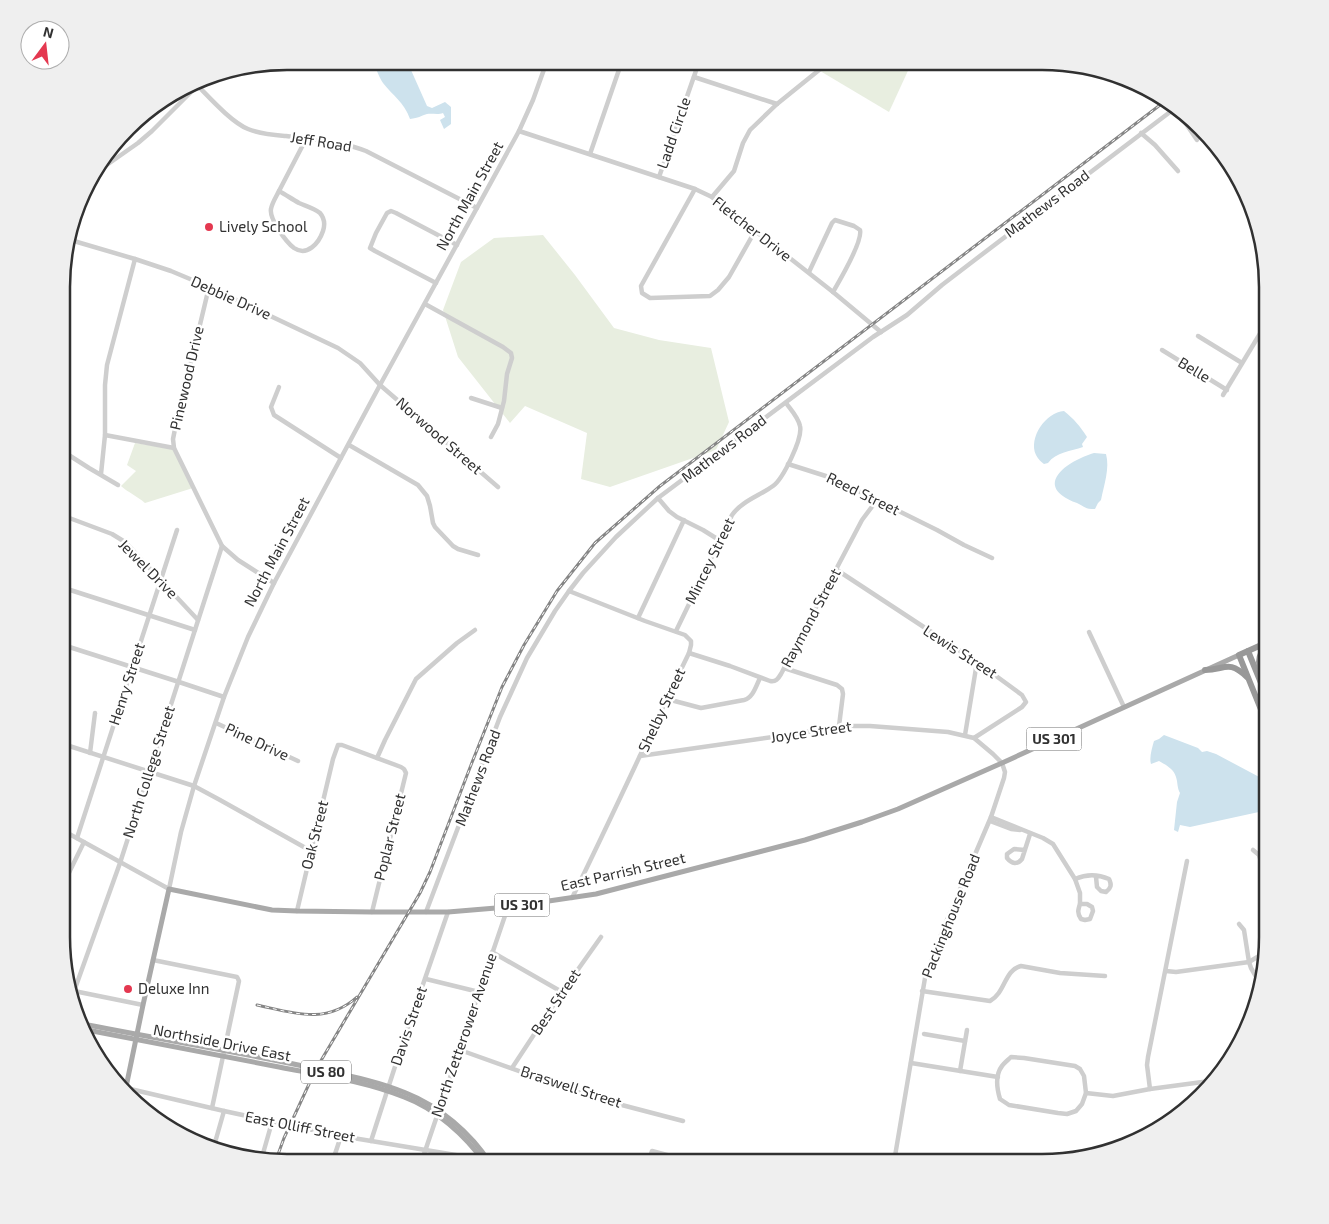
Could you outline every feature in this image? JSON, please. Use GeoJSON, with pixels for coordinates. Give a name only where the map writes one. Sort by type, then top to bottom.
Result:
{"type":"FeatureCollection","features":[{"type":"Feature","properties":{"kind":"highway","name":"US 301"},"geometry":{"type":"LineString","coordinates":[[1239,655],[1259,647]]}},
{"type":"Feature","properties":{"kind":"highway"},"geometry":{"type":"LineString","coordinates":[[1248,651],[1259,678]]}},
{"type":"Feature","properties":{"kind":"highway"},"geometry":{"type":"LineString","coordinates":[[1239,655],[1259,704]]}},
{"type":"Feature","properties":{"kind":"highway"},"geometry":{"type":"LineString","coordinates":[[1205,670],[1225,666],[1233,667],[1240,670],[1249,679]]}},
{"type":"Feature","properties":{"kind":"main road","name":"US 301"},"geometry":{"type":"LineString","coordinates":[[1002,763],[1239,655]]}},
{"type":"Feature","properties":{"kind":"main road","name":"East Parrish Street"},"geometry":{"type":"LineString","coordinates":[[169,889],[272,910],[297,911],[448,912],[508,907],[572,898],[646,882],[805,840],[868,820],[924,798],[1002,763]]}},
{"type":"Feature","properties":{"kind":"main road","name":"North Main Street"},"geometry":{"type":"LineString","coordinates":[[127,1084],[169,889]]}},
{"type":"Feature","properties":{"kind":"main road"},"geometry":{"type":"LineString","coordinates":[[89,1026],[137,1037]]}},
{"type":"Feature","properties":{"kind":"main road"},"geometry":{"type":"LineString","coordinates":[[91,1030],[137,1037]]}},
{"type":"Feature","properties":{"kind":"main road","name":"Northside Drive East"},"geometry":{"type":"LineString","coordinates":[[137,1037],[388,1088],[438,1113],[479,1154]]}},
{"type":"Feature","properties":{"kind":"street","name":"North Main Street"},"geometry":{"type":"LineString","coordinates":[[169,889],[181,832],[194,786],[224,697],[248,637],[274,583],[380,385],[519,131],[544,70]]}},
{"type":"Feature","properties":{"kind":"street"},"geometry":{"type":"LineString","coordinates":[[590,154],[619,70]]}},
{"type":"Feature","properties":{"kind":"street","name":"Ladd Circle"},"geometry":{"type":"LineString","coordinates":[[659,177],[696,70]]}},
{"type":"Feature","properties":{"kind":"street"},"geometry":{"type":"LineString","coordinates":[[712,197],[734,171],[743,143],[750,130],[777,104],[819,70]]}},
{"type":"Feature","properties":{"kind":"street"},"geometry":{"type":"LineString","coordinates":[[694,77],[777,104]]}},
{"type":"Feature","properties":{"kind":"street","name":"Jeff Road"},"geometry":{"type":"LineString","coordinates":[[201,88],[237,123],[247,129],[272,135],[346,144],[366,150],[477,208]]}},
{"type":"Feature","properties":{"kind":"street"},"geometry":{"type":"LineString","coordinates":[[109,163],[152,131],[186,95]]}},
{"type":"Feature","properties":{"kind":"street","name":"Mathews Road"},"geometry":{"type":"LineString","coordinates":[[426,912],[510,693],[543,631],[569,591],[596,558],[658,498],[786,402],[907,315],[976,258],[1170,112]]}},
{"type":"Feature","properties":{"kind":"street"},"geometry":{"type":"LineString","coordinates":[[1188,126],[1197,140]]}},
{"type":"Feature","properties":{"kind":"street","name":"Fletcher Drive"},"geometry":{"type":"LineString","coordinates":[[519,131],[695,189],[712,197],[809,272],[882,332]]}},
{"type":"Feature","properties":{"kind":"street"},"geometry":{"type":"LineString","coordinates":[[1141,133],[1155,145],[1178,171]]}},
{"type":"Feature","properties":{"kind":"street"},"geometry":{"type":"LineString","coordinates":[[279,191],[318,212],[324,220],[324,228],[320,239],[309,250],[294,248],[273,219],[271,209],[279,191],[306,139]]}},
{"type":"Feature","properties":{"kind":"street"},"geometry":{"type":"LineString","coordinates":[[695,189],[640,286],[642,293],[650,298],[710,296],[729,277],[755,231]]}},
{"type":"Feature","properties":{"kind":"street"},"geometry":{"type":"LineString","coordinates":[[436,283],[370,248],[387,213],[391,211],[396,212],[457,245]]}},
{"type":"Feature","properties":{"kind":"street"},"geometry":{"type":"LineString","coordinates":[[809,272],[835,220],[860,230],[858,244],[834,292]]}},
{"type":"Feature","properties":{"kind":"street","name":"Debbie Drive"},"geometry":{"type":"LineString","coordinates":[[74,244],[135,259],[209,286],[338,348],[360,363],[380,385]]}},
{"type":"Feature","properties":{"kind":"street"},"geometry":{"type":"LineString","coordinates":[[101,474],[106,435],[105,385],[107,365],[135,259]]}},
{"type":"Feature","properties":{"kind":"street","name":"Pinewood Drive"},"geometry":{"type":"LineString","coordinates":[[209,286],[175,429],[174,448],[222,546],[231,555],[274,583]]}},
{"type":"Feature","properties":{"kind":"street"},"geometry":{"type":"LineString","coordinates":[[425,304],[504,346],[511,353],[512,358],[507,374],[502,408],[498,424],[491,437]]}},
{"type":"Feature","properties":{"kind":"street"},"geometry":{"type":"LineString","coordinates":[[1223,395],[1259,335]]}},
{"type":"Feature","properties":{"kind":"street"},"geometry":{"type":"LineString","coordinates":[[1198,336],[1242,363]]}},
{"type":"Feature","properties":{"kind":"street","name":"Belle"},"geometry":{"type":"LineString","coordinates":[[1162,350],[1227,390]]}},
{"type":"Feature","properties":{"kind":"street","name":"Norwood Street"},"geometry":{"type":"LineString","coordinates":[[380,385],[498,488]]}},
{"type":"Feature","properties":{"kind":"street"},"geometry":{"type":"LineString","coordinates":[[279,387],[271,407],[274,415],[342,458]]}},
{"type":"Feature","properties":{"kind":"street"},"geometry":{"type":"LineString","coordinates":[[470,398],[502,408]]}},
{"type":"Feature","properties":{"kind":"street","name":"Mincey Street"},"geometry":{"type":"LineString","coordinates":[[676,631],[735,510],[775,484],[788,464],[801,430],[797,417],[786,402]]}},
{"type":"Feature","properties":{"kind":"street"},"geometry":{"type":"LineString","coordinates":[[106,435],[174,448]]}},
{"type":"Feature","properties":{"kind":"street"},"geometry":{"type":"LineString","coordinates":[[348,445],[418,484],[427,496],[435,527],[453,546],[478,555]]}},
{"type":"Feature","properties":{"kind":"street"},"geometry":{"type":"LineString","coordinates":[[70,456],[118,484]]}},
{"type":"Feature","properties":{"kind":"street","name":"Reed Street"},"geometry":{"type":"LineString","coordinates":[[788,464],[832,478],[992,558]]}},
{"type":"Feature","properties":{"kind":"street"},"geometry":{"type":"LineString","coordinates":[[658,498],[669,511],[719,540]]}},
{"type":"Feature","properties":{"kind":"street","name":"Raymond Street"},"geometry":{"type":"LineString","coordinates":[[760,678],[775,681],[779,677],[862,520],[877,500]]}},
{"type":"Feature","properties":{"kind":"street","name":"Jewel Drive"},"geometry":{"type":"LineString","coordinates":[[70,518],[116,536],[125,542],[198,620]]}},
{"type":"Feature","properties":{"kind":"street"},"geometry":{"type":"LineString","coordinates":[[638,618],[684,520]]}},
{"type":"Feature","properties":{"kind":"street","name":"Henry Street"},"geometry":{"type":"LineString","coordinates":[[77,838],[177,530]]}},
{"type":"Feature","properties":{"kind":"street","name":"North College Street"},"geometry":{"type":"LineString","coordinates":[[76,987],[120,863],[222,546]]}},
{"type":"Feature","properties":{"kind":"street","name":"Lewis Street"},"geometry":{"type":"LineString","coordinates":[[836,570],[977,662],[1022,695],[1026,702],[1022,707],[974,738]]}},
{"type":"Feature","properties":{"kind":"street"},"geometry":{"type":"LineString","coordinates":[[70,590],[195,630]]}},
{"type":"Feature","properties":{"kind":"street","name":"Shelby Street"},"geometry":{"type":"LineString","coordinates":[[569,591],[686,635],[691,641],[689,653],[572,898]]}},
{"type":"Feature","properties":{"kind":"street"},"geometry":{"type":"LineString","coordinates":[[377,758],[416,679],[475,630]]}},
{"type":"Feature","properties":{"kind":"street"},"geometry":{"type":"LineString","coordinates":[[1089,632],[1124,707]]}},
{"type":"Feature","properties":{"kind":"street"},"geometry":{"type":"LineString","coordinates":[[70,647],[224,697]]}},
{"type":"Feature","properties":{"kind":"street"},"geometry":{"type":"LineString","coordinates":[[667,699],[701,708],[748,699],[760,678],[689,653]]}},
{"type":"Feature","properties":{"kind":"street"},"geometry":{"type":"LineString","coordinates":[[965,735],[977,662]]}},
{"type":"Feature","properties":{"kind":"street"},"geometry":{"type":"LineString","coordinates":[[784,668],[837,685],[842,689],[839,726]]}},
{"type":"Feature","properties":{"kind":"street"},"geometry":{"type":"LineString","coordinates":[[90,753],[95,713]]}},
{"type":"Feature","properties":{"kind":"street","name":"Pine Drive"},"geometry":{"type":"LineString","coordinates":[[216,723],[298,761]]}},
{"type":"Feature","properties":{"kind":"street","name":"Joyce Street"},"geometry":{"type":"LineString","coordinates":[[640,756],[839,726],[870,726],[965,735],[974,738],[1002,763]]}},
{"type":"Feature","properties":{"kind":"street","name":"Oak Street"},"geometry":{"type":"LineString","coordinates":[[297,911],[338,745],[377,758]]}},
{"type":"Feature","properties":{"kind":"street"},"geometry":{"type":"LineString","coordinates":[[70,746],[194,786],[311,851]]}},
{"type":"Feature","properties":{"kind":"street","name":"Poplar Street"},"geometry":{"type":"LineString","coordinates":[[372,912],[406,773],[404,769],[377,758]]}},
{"type":"Feature","properties":{"kind":"street","name":"Packinghouse Road"},"geometry":{"type":"LineString","coordinates":[[895,1154],[922,1001],[922,991],[937,944],[991,819],[1004,778],[1005,772],[1002,763]]}},
{"type":"Feature","properties":{"kind":"street"},"geometry":{"type":"LineString","coordinates":[[991,819],[1013,825],[1053,844],[1075,879],[1080,893],[1080,904]]}},
{"type":"Feature","properties":{"kind":"street"},"geometry":{"type":"LineString","coordinates":[[70,834],[169,889]]}},
{"type":"Feature","properties":{"kind":"street"},"geometry":{"type":"LineString","coordinates":[[1025,850],[1030,834]]}},
{"type":"Feature","properties":{"kind":"street"},"geometry":{"type":"LineString","coordinates":[[70,870],[84,842]]}},
{"type":"Feature","properties":{"kind":"street"},"geometry":{"type":"LineString","coordinates":[[1254,850],[1259,855]]}},
{"type":"Feature","properties":{"kind":"street"},"geometry":{"type":"LineString","coordinates":[[1150,1089],[1148,1057],[1187,861]]}},
{"type":"Feature","properties":{"kind":"street"},"geometry":{"type":"LineString","coordinates":[[1075,879],[1083,876],[1096,877]]}},
{"type":"Feature","properties":{"kind":"street","name":"North Zetterower Avenue"},"geometry":{"type":"LineString","coordinates":[[424,1154],[508,907]]}},
{"type":"Feature","properties":{"kind":"street","name":"Davis Street"},"geometry":{"type":"LineString","coordinates":[[372,1141],[388,1088],[448,912]]}},
{"type":"Feature","properties":{"kind":"street"},"geometry":{"type":"LineString","coordinates":[[1239,924],[1244,930],[1249,962],[1255,976]]}},
{"type":"Feature","properties":{"kind":"street","name":"Best Street"},"geometry":{"type":"LineString","coordinates":[[512,1068],[601,937]]}},
{"type":"Feature","properties":{"kind":"street"},"geometry":{"type":"LineString","coordinates":[[492,952],[562,992]]}},
{"type":"Feature","properties":{"kind":"street"},"geometry":{"type":"LineString","coordinates":[[1166,971],[1176,972],[1249,962],[1258,956]]}},
{"type":"Feature","properties":{"kind":"street"},"geometry":{"type":"LineString","coordinates":[[153,960],[237,977],[239,981],[212,1108]]}},
{"type":"Feature","properties":{"kind":"street"},"geometry":{"type":"LineString","coordinates":[[922,991],[990,1001],[1001,992],[1011,971],[1021,966],[1060,973],[1105,976]]}},
{"type":"Feature","properties":{"kind":"street"},"geometry":{"type":"LineString","coordinates":[[426,979],[479,992]]}},
{"type":"Feature","properties":{"kind":"street"},"geometry":{"type":"LineString","coordinates":[[77,992],[143,1005]]}},
{"type":"Feature","properties":{"kind":"street"},"geometry":{"type":"LineString","coordinates":[[960,1071],[967,1030]]}},
{"type":"Feature","properties":{"kind":"street"},"geometry":{"type":"LineString","coordinates":[[924,1034],[965,1041]]}},
{"type":"Feature","properties":{"kind":"street","name":"Braswell Street"},"geometry":{"type":"LineString","coordinates":[[460,1050],[595,1098],[684,1121]]}},
{"type":"Feature","properties":{"kind":"street"},"geometry":{"type":"LineString","coordinates":[[1011,1057],[1075,1066],[1080,1069],[1084,1076],[1086,1093],[1082,1104],[1076,1111],[1067,1114],[1009,1105],[1000,1099],[998,1077],[1001,1066],[1011,1057]]}},
{"type":"Feature","properties":{"kind":"street"},"geometry":{"type":"LineString","coordinates":[[911,1062],[998,1077]]}},
{"type":"Feature","properties":{"kind":"street"},"geometry":{"type":"LineString","coordinates":[[1086,1093],[1113,1096],[1203,1082]]}},
{"type":"Feature","properties":{"kind":"street","name":"East Olliff Street"},"geometry":{"type":"LineString","coordinates":[[134,1092],[341,1136],[448,1154]]}},
{"type":"Feature","properties":{"kind":"street"},"geometry":{"type":"LineString","coordinates":[[215,1141],[224,1111]]}},
{"type":"Feature","properties":{"kind":"street"},"geometry":{"type":"LineString","coordinates":[[263,1153],[272,1122]]}},
{"type":"Feature","properties":{"kind":"street"},"geometry":{"type":"LineString","coordinates":[[335,1154],[341,1136]]}},
{"type":"Feature","properties":{"kind":"street"},"geometry":{"type":"LineString","coordinates":[[651,1154],[652,1151],[663,1154]]}},
{"type":"Feature","properties":{"kind":"shaded area"},"geometry":{"type":"Polygon","coordinates":[[[818,70],[908,70],[889,112],[818,70]]]}},
{"type":"Feature","properties":{"kind":"shaded area"},"geometry":{"type":"Polygon","coordinates":[[[543,235],[614,328],[659,340],[711,348],[729,422],[716,450],[610,487],[581,479],[587,433],[525,406],[510,423],[458,357],[443,310],[461,262],[494,238],[543,235]]]}},
{"type":"Feature","properties":{"kind":"shaded area"},"geometry":{"type":"Polygon","coordinates":[[[135,443],[174,449],[193,488],[145,503],[121,486],[136,471],[127,465],[135,443]]]}},
{"type":"Feature","properties":{"kind":"water"},"geometry":{"type":"Polygon","coordinates":[[[377,70],[411,70],[427,106],[432,108],[445,102],[451,107],[451,124],[444,129],[440,120],[445,117],[443,113],[427,114],[410,119],[408,113],[380,78],[377,70]]]}},
{"type":"Feature","properties":{"kind":"water"},"geometry":{"type":"Polygon","coordinates":[[[1064,411],[1077,423],[1087,437],[1082,444],[1083,447],[1059,454],[1044,464],[1037,456],[1034,441],[1045,421],[1057,412],[1064,411]]]}},
{"type":"Feature","properties":{"kind":"water"},"geometry":{"type":"Polygon","coordinates":[[[1094,453],[1106,454],[1107,459],[1106,477],[1101,500],[1095,509],[1087,508],[1063,496],[1056,489],[1055,482],[1058,475],[1073,462],[1094,453]]]}},
{"type":"Feature","properties":{"kind":"water"},"geometry":{"type":"Polygon","coordinates":[[[1164,735],[1198,748],[1202,752],[1207,751],[1216,754],[1259,777],[1259,812],[1190,827],[1180,825],[1178,832],[1174,830],[1177,802],[1180,793],[1175,774],[1172,769],[1159,761],[1151,764],[1150,762],[1154,741],[1164,735]]]}},
{"type":"Feature","properties":{"kind":"railway"},"geometry":{"type":"LineString","coordinates":[[278,1154],[316,1069],[420,893],[430,872],[502,687],[524,645],[557,591],[595,543],[660,486],[1160,105]]}},
{"type":"Feature","properties":{"kind":"railway"},"geometry":{"type":"LineString","coordinates":[[257,1005],[297,1013],[321,1014],[345,1006],[357,997]]}},
{"type":"Feature","properties":{"kind":"place","name":"Lively School"},"geometry":{"type":"Point","coordinates":[209,227]}},
{"type":"Feature","properties":{"kind":"place","name":"Deluxe Inn"},"geometry":{"type":"Point","coordinates":[128,989]}}]}
